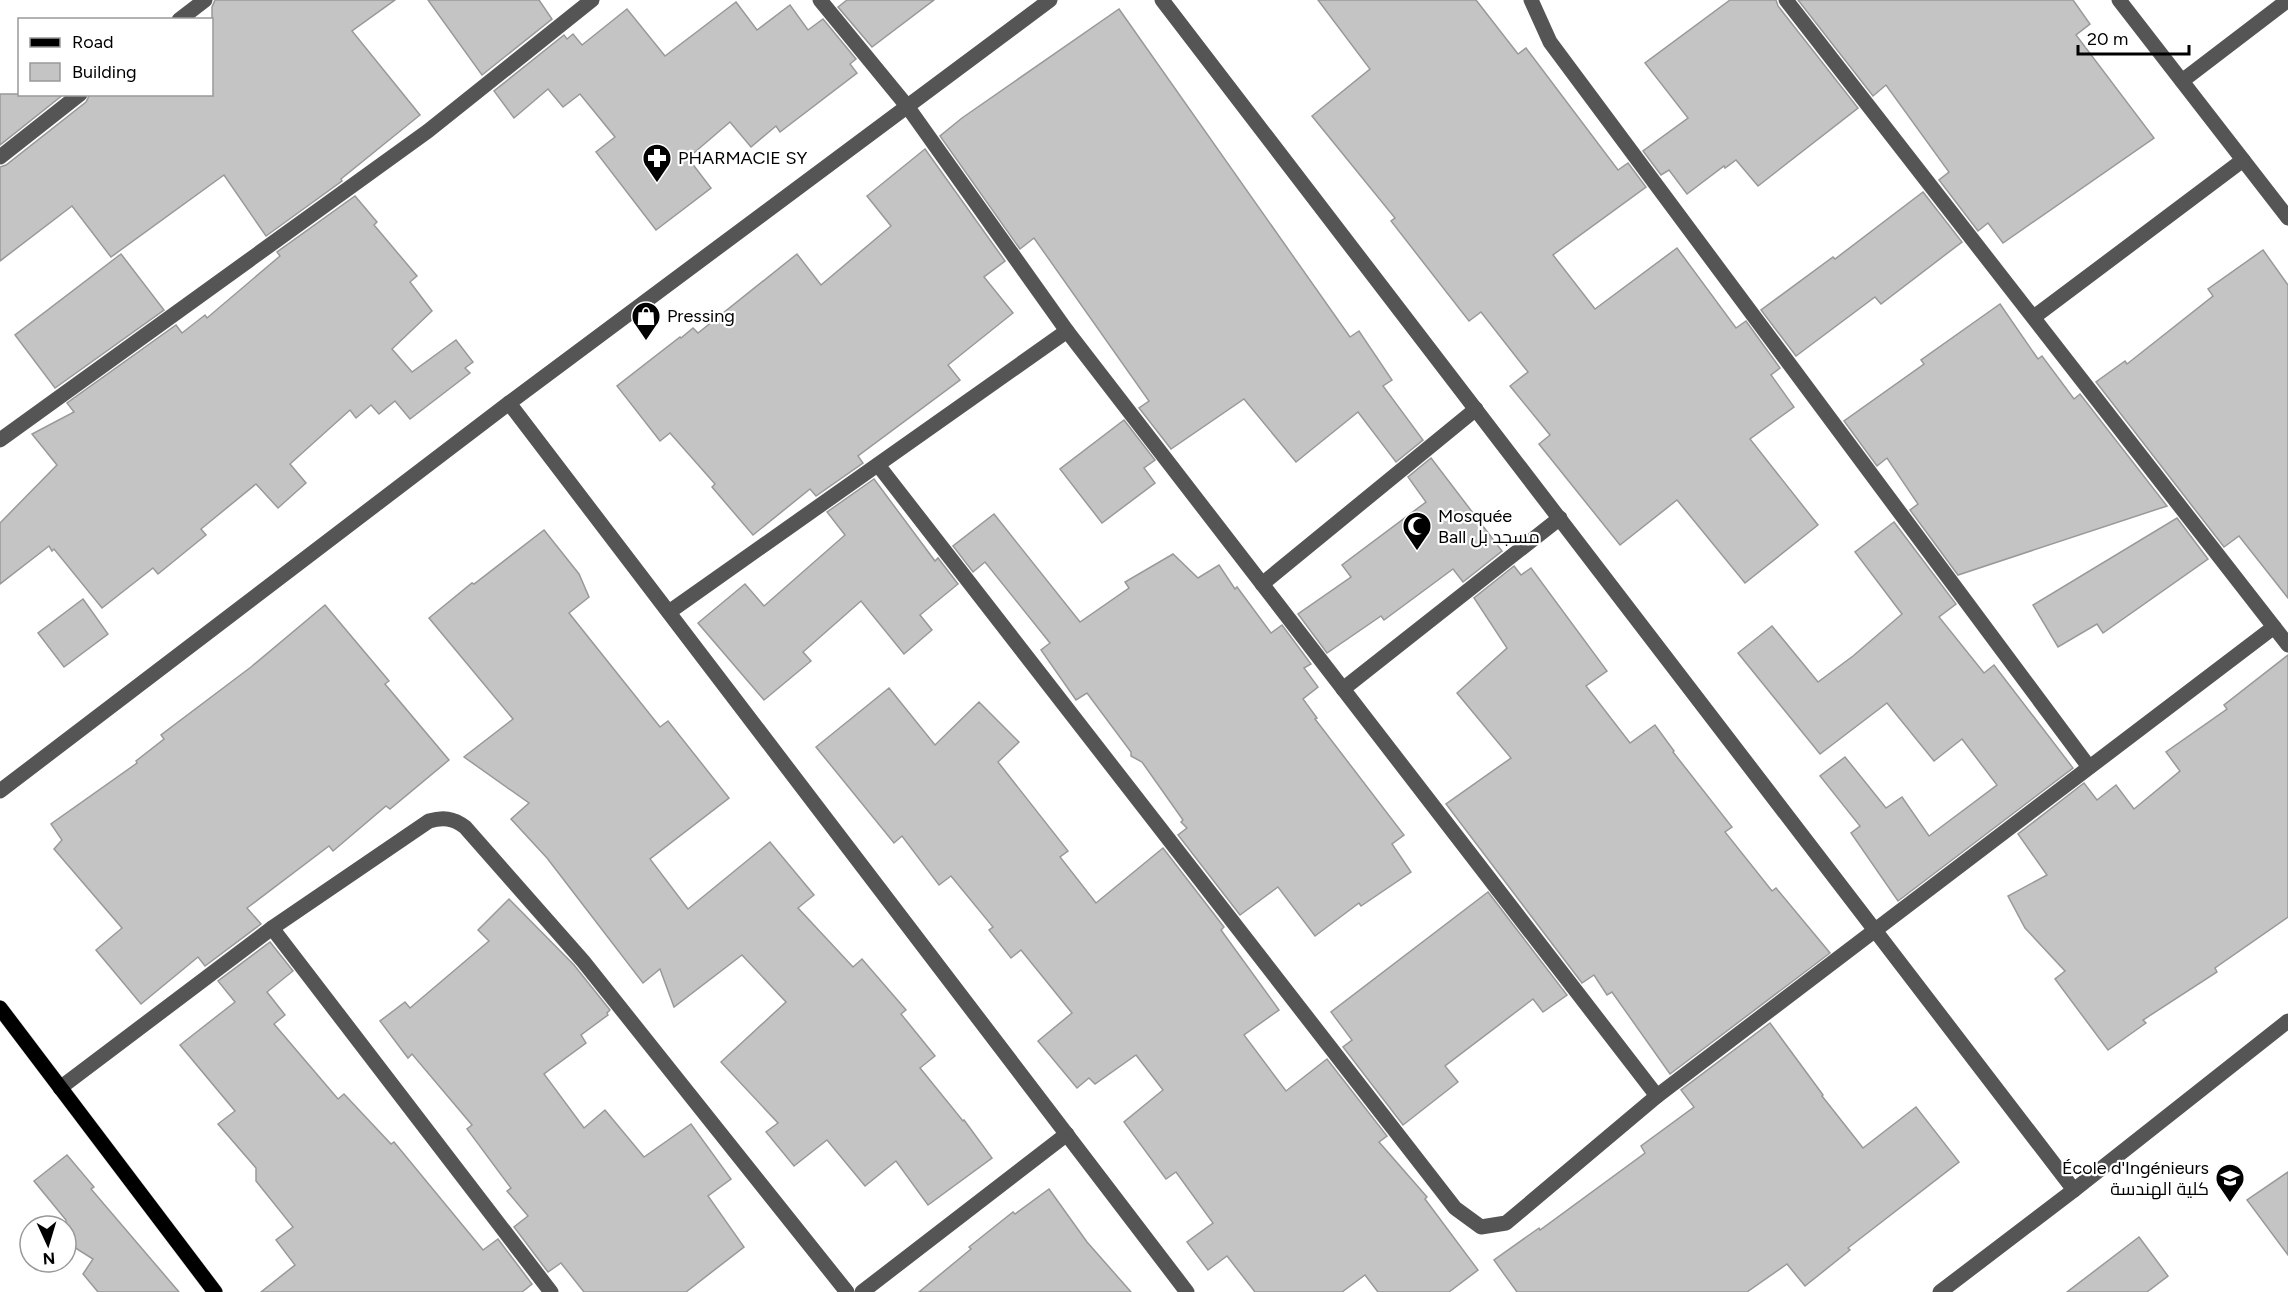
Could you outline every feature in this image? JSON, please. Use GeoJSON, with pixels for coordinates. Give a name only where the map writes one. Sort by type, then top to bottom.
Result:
{"type":"FeatureCollection","features":[{"type":"Feature","properties":{"kind":"main road"},"geometry":{"type":"LineString","coordinates":[[0,1008],[215,1292]]}},
{"type":"Feature","properties":{"kind":"street"},"geometry":{"type":"LineString","coordinates":[[182,18],[205,0]]}},
{"type":"Feature","properties":{"kind":"street"},"geometry":{"type":"LineString","coordinates":[[0,440],[428,131],[592,0]]}},
{"type":"Feature","properties":{"kind":"street"},"geometry":{"type":"LineString","coordinates":[[820,0],[907,106],[1067,331],[1657,1096]]}},
{"type":"Feature","properties":{"kind":"street"},"geometry":{"type":"LineString","coordinates":[[0,791],[509,403],[1050,0]]}},
{"type":"Feature","properties":{"kind":"street"},"geometry":{"type":"LineString","coordinates":[[1162,0],[2074,1190]]}},
{"type":"Feature","properties":{"kind":"street"},"geometry":{"type":"LineString","coordinates":[[1531,0],[1550,42],[2089,767]]}},
{"type":"Feature","properties":{"kind":"street"},"geometry":{"type":"LineString","coordinates":[[1786,0],[2288,645]]}},
{"type":"Feature","properties":{"kind":"street"},"geometry":{"type":"LineString","coordinates":[[2119,0],[2288,218]]}},
{"type":"Feature","properties":{"kind":"street"},"geometry":{"type":"LineString","coordinates":[[2182,81],[2288,0]]}},
{"type":"Feature","properties":{"kind":"street"},"geometry":{"type":"LineString","coordinates":[[0,157],[77,96]]}},
{"type":"Feature","properties":{"kind":"street"},"geometry":{"type":"LineString","coordinates":[[2034,317],[2243,160]]}},
{"type":"Feature","properties":{"kind":"street"},"geometry":{"type":"LineString","coordinates":[[669,612],[1067,331]]}},
{"type":"Feature","properties":{"kind":"street"},"geometry":{"type":"LineString","coordinates":[[509,403],[1187,1292]]}},
{"type":"Feature","properties":{"kind":"street"},"geometry":{"type":"LineString","coordinates":[[1262,584],[1476,409]]}},
{"type":"Feature","properties":{"kind":"street"},"geometry":{"type":"LineString","coordinates":[[878,465],[1455,1208],[1481,1227],[1506,1223],[1657,1096],[2274,627]]}},
{"type":"Feature","properties":{"kind":"street"},"geometry":{"type":"LineString","coordinates":[[1343,689],[1560,518]]}},
{"type":"Feature","properties":{"kind":"street"},"geometry":{"type":"LineString","coordinates":[[60,1088],[272,928],[429,821],[440,818],[454,820],[465,827],[583,960],[847,1292]]}},
{"type":"Feature","properties":{"kind":"street"},"geometry":{"type":"LineString","coordinates":[[272,928],[551,1292]]}},
{"type":"Feature","properties":{"kind":"street"},"geometry":{"type":"LineString","coordinates":[[1940,1292],[2074,1190],[2288,1021]]}},
{"type":"Feature","properties":{"kind":"street"},"geometry":{"type":"LineString","coordinates":[[862,1292],[1066,1134]]}},
{"type":"Feature","properties":{"kind":"building"},"geometry":{"type":"Polygon","coordinates":[[[215,0],[395,0],[352,31],[420,115],[341,179],[342,181],[266,236],[224,175],[111,257],[72,206],[0,261],[0,167],[6,165],[86,102],[89,96],[213,96],[212,7],[215,0]]]}},
{"type":"Feature","properties":{"kind":"building"},"geometry":{"type":"Polygon","coordinates":[[[428,0],[539,0],[552,19],[482,75],[428,0]]]}},
{"type":"Feature","properties":{"kind":"building"},"geometry":{"type":"Polygon","coordinates":[[[847,0],[934,0],[872,47],[838,7],[847,0]]]}},
{"type":"Feature","properties":{"kind":"building"},"geometry":{"type":"Polygon","coordinates":[[[1318,0],[1476,0],[1518,54],[1526,48],[1618,170],[1628,163],[1646,187],[1553,255],[1595,309],[1677,248],[1736,328],[1746,321],[1780,368],[1771,375],[1794,407],[1750,439],[1818,525],[1745,583],[1677,500],[1620,545],[1539,444],[1550,435],[1510,386],[1528,372],[1481,312],[1469,321],[1391,221],[1395,218],[1312,116],[1370,69],[1318,0]]]}},
{"type":"Feature","properties":{"kind":"building"},"geometry":{"type":"Polygon","coordinates":[[[1730,0],[1776,0],[1778,6],[1858,108],[1758,186],[1736,160],[1725,168],[1724,166],[1687,194],[1669,170],[1661,175],[1643,151],[1688,118],[1645,63],[1730,0]]]}},
{"type":"Feature","properties":{"kind":"building"},"geometry":{"type":"Polygon","coordinates":[[[1798,0],[2073,0],[2090,24],[2076,35],[2154,138],[2003,243],[1988,223],[1978,231],[1939,180],[1949,172],[1886,85],[1873,96],[1798,0]]]}},
{"type":"Feature","properties":{"kind":"building"},"geometry":{"type":"Polygon","coordinates":[[[736,2],[757,30],[790,5],[808,30],[823,19],[856,59],[850,64],[857,73],[780,132],[776,126],[751,147],[730,122],[688,158],[711,188],[656,230],[596,152],[615,137],[580,94],[563,107],[548,89],[514,118],[494,91],[564,35],[567,39],[573,34],[582,45],[627,9],[665,56],[736,2]]]}},
{"type":"Feature","properties":{"kind":"building"},"geometry":{"type":"Polygon","coordinates":[[[1119,9],[1350,337],[1359,331],[1392,380],[1383,386],[1423,440],[1396,462],[1358,412],[1296,462],[1244,399],[1171,449],[1139,408],[1149,401],[1034,238],[1020,249],[940,136],[962,118],[1119,9]]]}},
{"type":"Feature","properties":{"kind":"building"},"geometry":{"type":"Polygon","coordinates":[[[0,94],[61,96],[0,145],[0,94]]]}},
{"type":"Feature","properties":{"kind":"building"},"geometry":{"type":"Polygon","coordinates":[[[925,149],[1005,261],[984,277],[1013,313],[948,365],[960,380],[858,456],[863,463],[816,496],[810,489],[753,535],[712,487],[715,484],[670,433],[660,441],[617,386],[693,328],[698,333],[797,254],[821,285],[891,226],[867,196],[925,149]]]}},
{"type":"Feature","properties":{"kind":"building"},"geometry":{"type":"Polygon","coordinates":[[[1923,192],[1962,242],[1881,304],[1875,297],[1796,356],[1761,310],[1833,257],[1835,259],[1923,192]]]}},
{"type":"Feature","properties":{"kind":"building"},"geometry":{"type":"Polygon","coordinates":[[[355,196],[377,222],[374,225],[417,276],[410,282],[432,311],[392,349],[412,372],[456,340],[473,362],[465,368],[470,373],[410,419],[395,401],[379,414],[371,405],[356,418],[350,410],[290,464],[306,483],[278,508],[256,484],[201,529],[206,535],[158,574],[153,568],[102,608],[54,549],[52,551],[49,546],[0,584],[0,523],[57,465],[32,434],[74,412],[67,403],[176,325],[182,333],[205,315],[207,318],[280,256],[277,252],[355,196]]]}},
{"type":"Feature","properties":{"kind":"building"},"geometry":{"type":"Polygon","coordinates":[[[2263,250],[2288,285],[2288,598],[2239,536],[2224,547],[2096,382],[2125,361],[2127,364],[2213,296],[2208,289],[2263,250]]]}},
{"type":"Feature","properties":{"kind":"building"},"geometry":{"type":"Polygon","coordinates":[[[121,254],[164,310],[55,388],[15,335],[121,254]]]}},
{"type":"Feature","properties":{"kind":"building"},"geometry":{"type":"Polygon","coordinates":[[[2000,304],[2038,359],[2042,356],[2074,399],[2080,394],[2167,506],[1958,575],[1910,510],[1918,504],[1887,458],[1877,466],[1844,421],[1924,364],[1921,360],[2000,304]]]}},
{"type":"Feature","properties":{"kind":"building"},"geometry":{"type":"Polygon","coordinates":[[[1124,420],[1155,460],[1144,468],[1155,483],[1102,523],[1060,469],[1124,420]]]}},
{"type":"Feature","properties":{"kind":"building","name":"Mosquée Ball مسجد بل"},"geometry":{"type":"Polygon","coordinates":[[[1431,458],[1502,551],[1463,582],[1453,569],[1384,620],[1381,616],[1327,653],[1298,614],[1351,577],[1342,565],[1426,502],[1408,477],[1431,458]]]}},
{"type":"Feature","properties":{"kind":"building"},"geometry":{"type":"Polygon","coordinates":[[[874,479],[935,561],[938,558],[958,584],[920,615],[932,630],[904,654],[861,601],[803,652],[811,661],[764,700],[698,623],[745,584],[764,606],[845,535],[827,512],[874,479]]]}},
{"type":"Feature","properties":{"kind":"building"},"geometry":{"type":"Polygon","coordinates":[[[994,514],[1080,622],[1129,588],[1125,582],[1173,554],[1198,578],[1219,565],[1235,589],[1237,587],[1271,633],[1282,625],[1311,664],[1304,668],[1318,687],[1303,699],[1317,718],[1315,719],[1404,835],[1392,844],[1411,872],[1361,906],[1359,903],[1315,936],[1278,887],[1240,915],[1178,835],[1187,828],[1142,762],[1131,756],[1131,752],[1087,693],[1076,700],[1041,650],[1050,643],[985,562],[973,572],[953,546],[994,514]]]}},
{"type":"Feature","properties":{"kind":"building"},"geometry":{"type":"Polygon","coordinates":[[[2177,518],[2208,559],[2103,633],[2097,624],[2058,647],[2033,605],[2177,518]]]}},
{"type":"Feature","properties":{"kind":"building"},"geometry":{"type":"Polygon","coordinates":[[[1894,522],[1956,604],[1939,617],[1984,673],[1994,665],[2073,768],[1898,901],[1851,833],[1860,826],[1820,776],[1845,757],[1886,808],[1902,797],[1929,836],[1997,785],[1962,739],[1934,761],[1887,703],[1820,754],[1738,653],[1772,626],[1818,682],[1853,656],[1902,614],[1855,552],[1894,522]]]}},
{"type":"Feature","properties":{"kind":"building"},"geometry":{"type":"Polygon","coordinates":[[[544,530],[579,574],[589,597],[569,613],[660,727],[668,721],[729,798],[650,859],[688,909],[770,842],[814,895],[798,908],[853,967],[862,959],[906,1010],[901,1014],[935,1056],[920,1068],[964,1120],[992,1158],[928,1205],[896,1161],[865,1186],[827,1140],[794,1166],[766,1132],[778,1123],[721,1062],[786,1002],[742,955],[674,1007],[660,969],[643,983],[547,858],[511,819],[529,803],[464,757],[513,719],[429,618],[544,530]]]}},
{"type":"Feature","properties":{"kind":"building"},"geometry":{"type":"Polygon","coordinates":[[[1514,566],[1521,575],[1531,568],[1607,671],[1586,686],[1630,743],[1655,725],[1673,752],[1732,827],[1725,832],[1772,891],[1776,888],[1830,953],[1670,1074],[1612,992],[1607,995],[1594,975],[1582,983],[1446,804],[1511,758],[1457,693],[1507,648],[1474,598],[1514,566]]]}},
{"type":"Feature","properties":{"kind":"building"},"geometry":{"type":"Polygon","coordinates":[[[83,599],[108,634],[64,667],[38,633],[83,599]]]}},
{"type":"Feature","properties":{"kind":"building"},"geometry":{"type":"Polygon","coordinates":[[[325,605],[389,681],[385,684],[449,760],[390,809],[386,806],[333,851],[329,846],[247,908],[261,924],[205,966],[198,957],[141,1004],[96,950],[122,928],[54,849],[62,840],[51,824],[137,763],[136,761],[164,739],[161,735],[251,667],[325,605]]]}},
{"type":"Feature","properties":{"kind":"building"},"geometry":{"type":"Polygon","coordinates":[[[2288,655],[2288,917],[2215,968],[2217,972],[2143,1020],[2146,1023],[2108,1050],[2055,979],[2065,971],[2025,928],[2008,896],[2047,875],[2018,834],[2084,783],[2097,800],[2116,785],[2134,809],[2180,771],[2166,752],[2227,709],[2224,705],[2288,655]]]}},
{"type":"Feature","properties":{"kind":"building"},"geometry":{"type":"Polygon","coordinates":[[[889,688],[935,745],[979,702],[1019,742],[998,762],[1068,851],[1060,857],[1096,903],[1163,848],[1224,927],[1221,930],[1279,1010],[1244,1035],[1286,1091],[1327,1059],[1387,1136],[1379,1142],[1427,1197],[1425,1199],[1478,1270],[1449,1292],[1378,1292],[1365,1275],[1342,1292],[1255,1292],[1227,1256],[1208,1270],[1187,1242],[1213,1223],[1176,1172],[1166,1179],[1124,1122],[1163,1090],[1136,1055],[1095,1084],[1089,1078],[1077,1088],[1038,1041],[1072,1013],[1021,950],[1011,958],[989,930],[993,927],[951,876],[939,885],[902,836],[894,843],[816,747],[889,688]]]}},
{"type":"Feature","properties":{"kind":"building"},"geometry":{"type":"Polygon","coordinates":[[[1488,892],[1567,995],[1543,1012],[1533,999],[1445,1066],[1458,1082],[1403,1125],[1343,1047],[1352,1040],[1331,1012],[1488,892]]]}},
{"type":"Feature","properties":{"kind":"building"},"geometry":{"type":"Polygon","coordinates":[[[509,899],[574,965],[610,1010],[608,1015],[581,1035],[586,1043],[544,1074],[584,1128],[605,1110],[644,1157],[691,1124],[731,1179],[708,1196],[744,1247],[686,1292],[584,1292],[561,1263],[548,1272],[514,1227],[528,1216],[507,1191],[511,1188],[467,1129],[472,1125],[412,1054],[408,1058],[380,1021],[405,1002],[410,1008],[489,941],[478,930],[509,899]]]}},
{"type":"Feature","properties":{"kind":"building"},"geometry":{"type":"Polygon","coordinates":[[[270,942],[293,971],[267,992],[285,1015],[274,1024],[338,1099],[344,1094],[391,1144],[394,1142],[483,1250],[498,1239],[532,1284],[522,1292],[261,1292],[295,1265],[276,1240],[293,1227],[256,1181],[256,1168],[218,1124],[235,1111],[180,1045],[235,1002],[218,981],[270,942]]]}},
{"type":"Feature","properties":{"kind":"building"},"geometry":{"type":"Polygon","coordinates":[[[1770,1023],[1822,1096],[1863,1148],[1916,1107],[1959,1162],[1848,1248],[1850,1250],[1805,1286],[1787,1264],[1747,1292],[1517,1292],[1494,1260],[1539,1228],[1540,1230],[1645,1153],[1641,1146],[1694,1107],[1681,1090],[1770,1023]]]}},
{"type":"Feature","properties":{"kind":"building"},"geometry":{"type":"Polygon","coordinates":[[[67,1155],[94,1187],[91,1189],[179,1292],[98,1292],[83,1274],[93,1259],[78,1250],[78,1214],[61,1214],[34,1181],[67,1155]]]}},
{"type":"Feature","properties":{"kind":"building"},"geometry":{"type":"Polygon","coordinates":[[[2288,1172],[2288,1255],[2247,1200],[2288,1172]]]}},
{"type":"Feature","properties":{"kind":"building"},"geometry":{"type":"Polygon","coordinates":[[[1049,1189],[1087,1242],[1131,1292],[919,1292],[971,1249],[969,1247],[1013,1212],[1015,1214],[1049,1189]]]}},
{"type":"Feature","properties":{"kind":"building"},"geometry":{"type":"Polygon","coordinates":[[[2139,1237],[2168,1276],[2147,1292],[2067,1292],[2139,1237]]]}},
{"type":"Feature","properties":{"kind":"place","name":"PHARMACIE SY"},"geometry":{"type":"Point","coordinates":[657,184]}},
{"type":"Feature","properties":{"kind":"place","name":"Pressing"},"geometry":{"type":"Point","coordinates":[646,342]}},
{"type":"Feature","properties":{"kind":"place","name":"Mosquée Ball مسجد بل"},"geometry":{"type":"Point","coordinates":[1417,552]}},
{"type":"Feature","properties":{"kind":"place","name":"École d'Ingénieurs كلية الهندسة"},"geometry":{"type":"Point","coordinates":[2230,1204]}}]}
